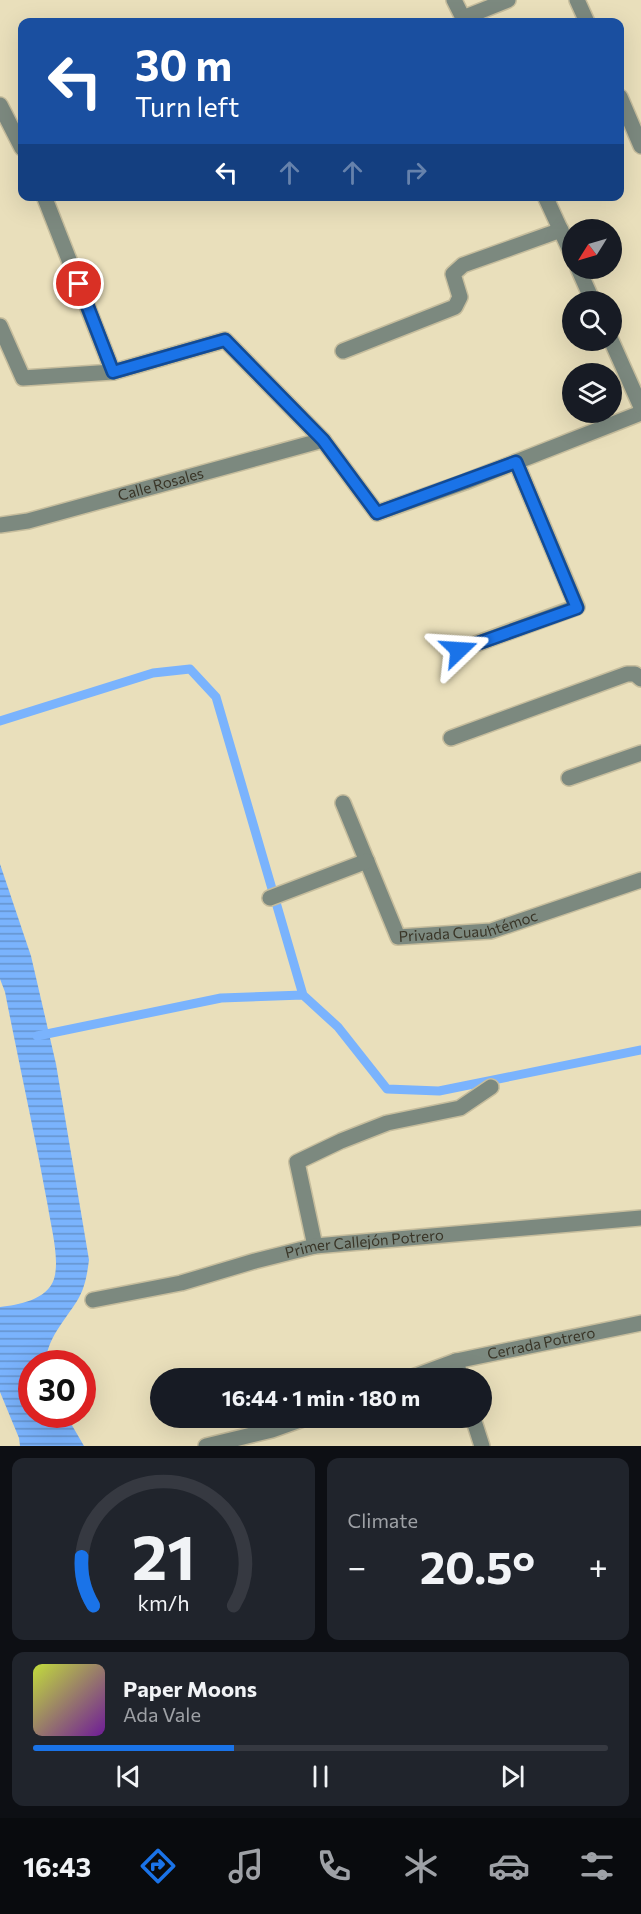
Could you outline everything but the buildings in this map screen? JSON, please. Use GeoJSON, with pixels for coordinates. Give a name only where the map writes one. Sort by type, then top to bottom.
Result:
{"type":"FeatureCollection","features":[{"type":"Feature","properties":{"kind":"street"},"geometry":{"type":"LineString","coordinates":[[454,0],[463,18]]}},
{"type":"Feature","properties":{"kind":"street"},"geometry":{"type":"LineString","coordinates":[[468,18],[508,0]]}},
{"type":"Feature","properties":{"kind":"street"},"geometry":{"type":"LineString","coordinates":[[577,0],[585,18]]}},
{"type":"Feature","properties":{"kind":"street"},"geometry":{"type":"LineString","coordinates":[[0,105],[18,140]]}},
{"type":"Feature","properties":{"kind":"street"},"geometry":{"type":"LineString","coordinates":[[624,106],[641,146]]}},
{"type":"Feature","properties":{"kind":"street"},"geometry":{"type":"LineString","coordinates":[[46,201],[113,372]]}},
{"type":"Feature","properties":{"kind":"street"},"geometry":{"type":"LineString","coordinates":[[342,351],[455,307],[460,297],[453,274],[463,266],[561,230],[547,201]]}},
{"type":"Feature","properties":{"kind":"street"},"geometry":{"type":"LineString","coordinates":[[0,326],[23,378],[113,372],[225,340],[323,440],[377,513],[641,413]]}},
{"type":"Feature","properties":{"kind":"street"},"geometry":{"type":"LineString","coordinates":[[616,351],[641,406]]}},
{"type":"Feature","properties":{"kind":"street","name":"Calle Rosales"},"geometry":{"type":"LineString","coordinates":[[0,525],[28,521],[323,440]]}},
{"type":"Feature","properties":{"kind":"street"},"geometry":{"type":"LineString","coordinates":[[459,650],[577,608],[516,462]]}},
{"type":"Feature","properties":{"kind":"street"},"geometry":{"type":"LineString","coordinates":[[451,738],[627,674],[635,674],[641,679]]}},
{"type":"Feature","properties":{"kind":"street"},"geometry":{"type":"LineString","coordinates":[[570,778],[641,753]]}},
{"type":"Feature","properties":{"kind":"street","name":"Privada Cuauhtémoc"},"geometry":{"type":"LineString","coordinates":[[343,803],[398,937],[491,931],[641,880]]}},
{"type":"Feature","properties":{"kind":"street"},"geometry":{"type":"LineString","coordinates":[[270,898],[367,861]]}},
{"type":"Feature","properties":{"kind":"street"},"geometry":{"type":"LineString","coordinates":[[315,1246],[297,1162],[387,1123],[460,1108],[491,1087]]}},
{"type":"Feature","properties":{"kind":"street","name":"Primer Callejón Potrero"},"geometry":{"type":"LineString","coordinates":[[93,1300],[181,1283],[315,1246],[641,1218]]}},
{"type":"Feature","properties":{"kind":"street","name":"Cerrada Potrero"},"geometry":{"type":"LineString","coordinates":[[437,1368],[456,1361],[641,1323]]}},
{"type":"Feature","properties":{"kind":"street"},"geometry":{"type":"LineString","coordinates":[[456,1361],[458,1368]]}},
{"type":"Feature","properties":{"kind":"street"},"geometry":{"type":"LineString","coordinates":[[206,1446],[278,1428]]}},
{"type":"Feature","properties":{"kind":"street"},"geometry":{"type":"LineString","coordinates":[[476,1428],[482,1446]]}},
{"type":"Feature","properties":{"kind":"water"},"geometry":{"type":"Polygon","coordinates":[[[0,864],[31,956],[56,1064],[89,1260],[82,1291],[48,1350],[18,1350],[18,1428],[74,1428],[84,1446],[20,1446],[19,1438],[0,1392],[0,1307],[23,1303],[45,1292],[54,1279],[56,1253],[38,1153],[5,992],[0,979],[0,864]]]}},
{"type":"Feature","properties":{"kind":"waterway"},"geometry":{"type":"LineString","coordinates":[[0,721],[153,673],[190,669],[216,697],[303,995]]}},
{"type":"Feature","properties":{"kind":"waterway"},"geometry":{"type":"LineString","coordinates":[[37,1036],[221,998],[303,995],[338,1027],[387,1089],[439,1091],[641,1050]]}},
{"type":"Feature","properties":{"kind":"route"},"geometry":{"type":"LineString","coordinates":[[79,284],[113,372],[225,340],[323,440],[377,513],[516,462],[577,608],[459,650]]}}]}
